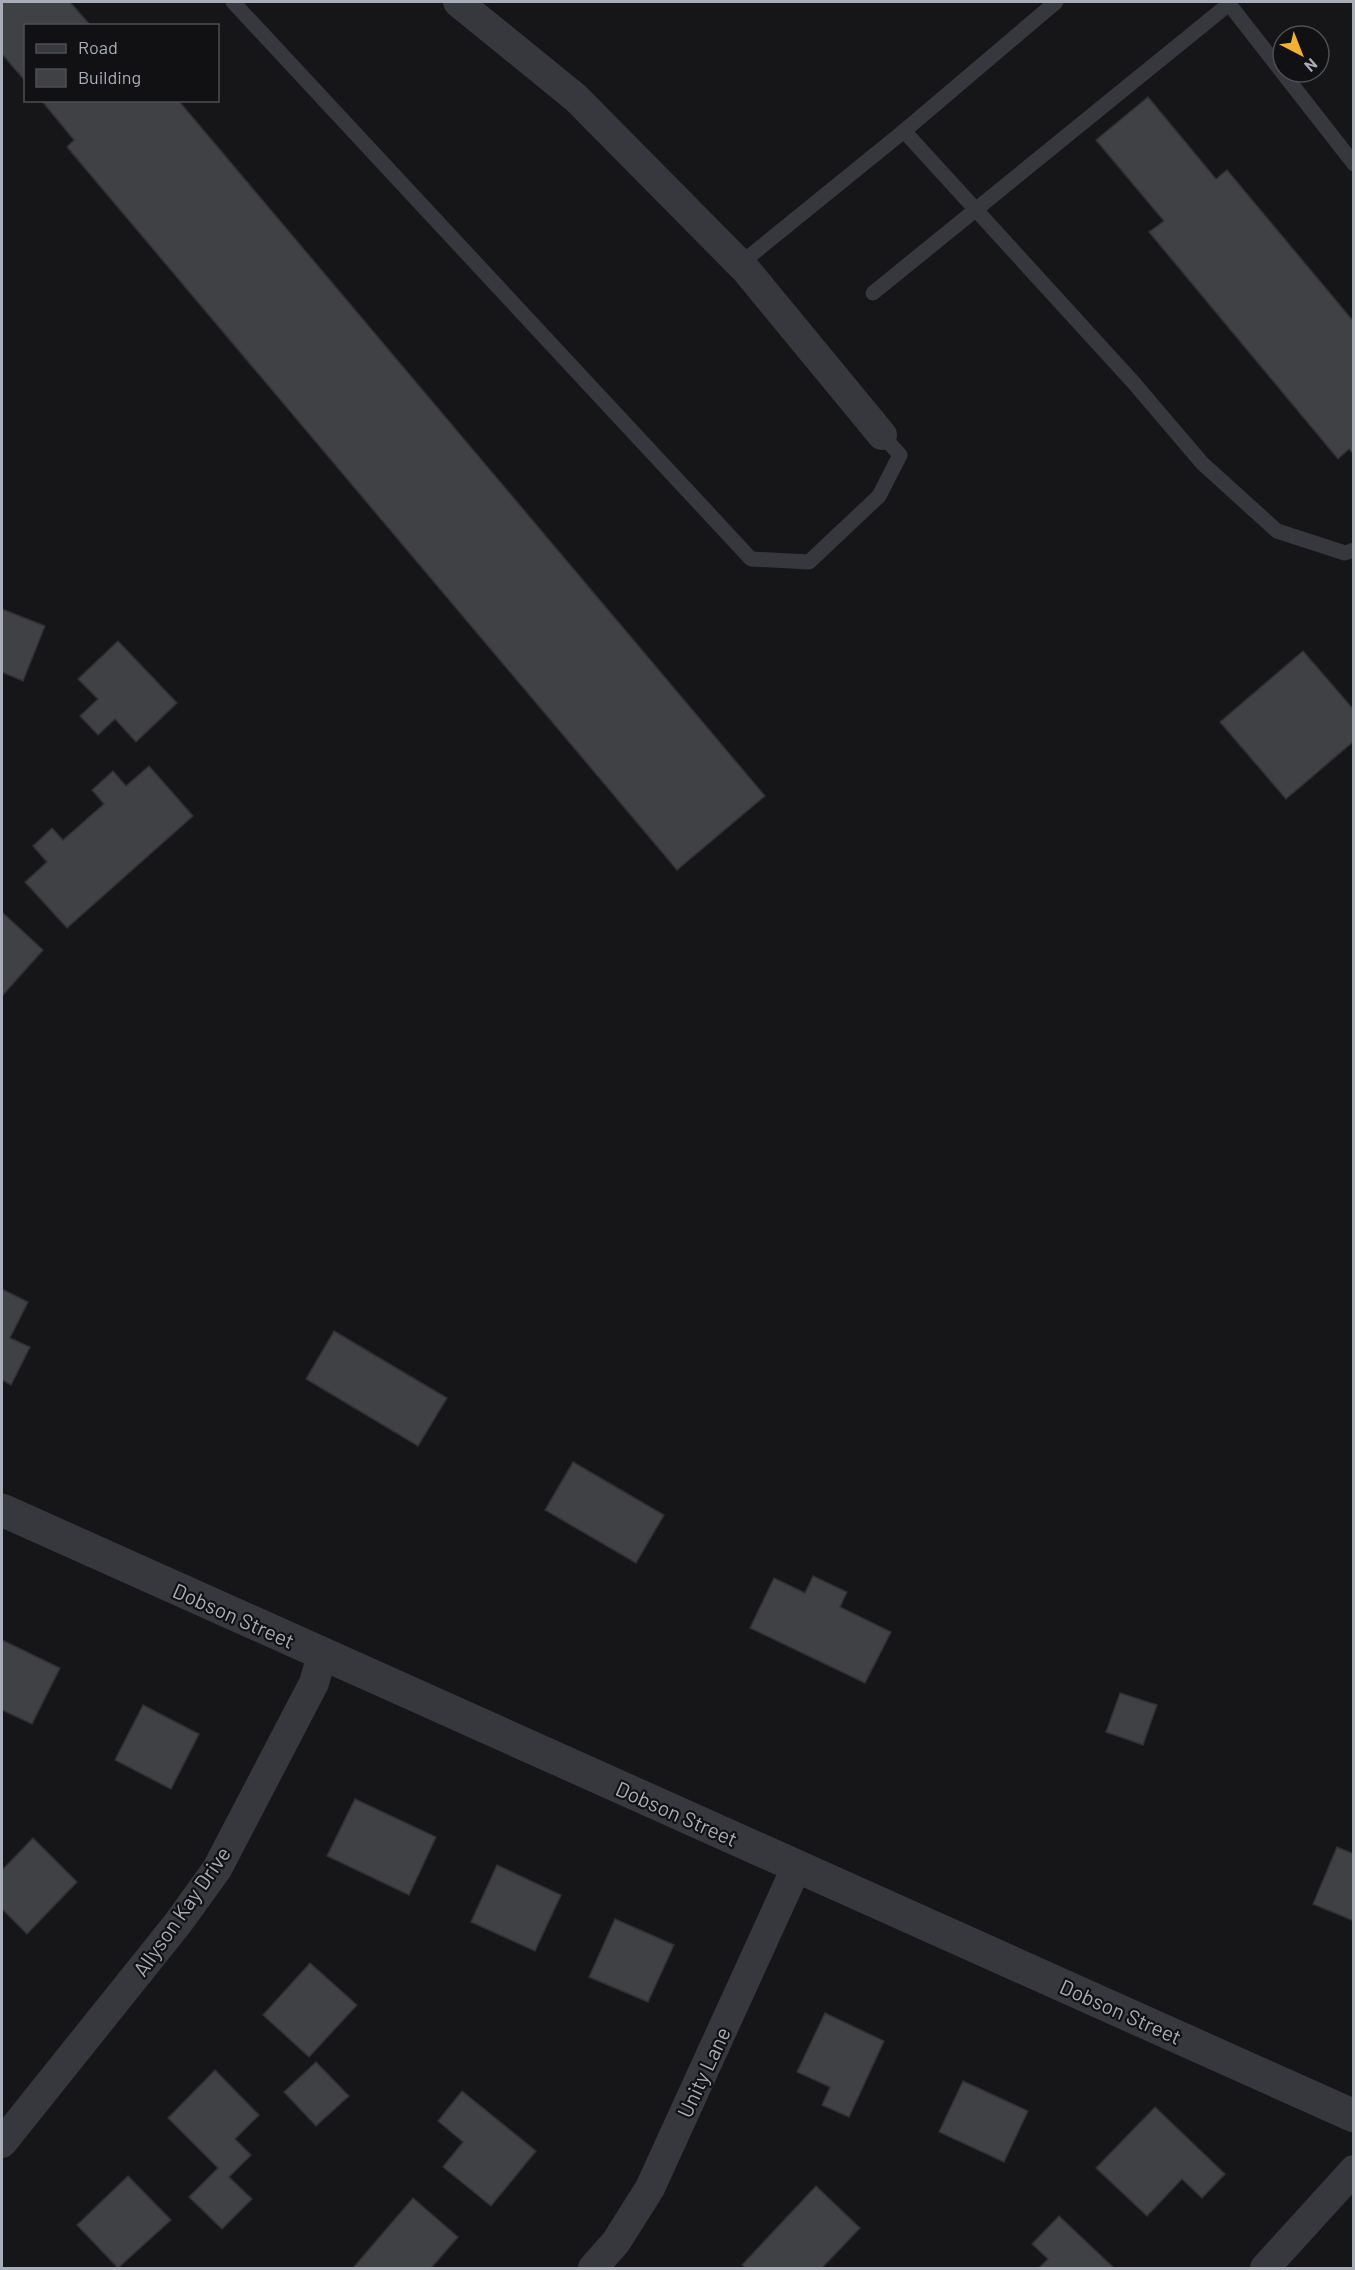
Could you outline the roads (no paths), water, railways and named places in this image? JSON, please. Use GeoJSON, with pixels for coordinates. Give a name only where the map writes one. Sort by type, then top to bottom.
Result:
{"type":"FeatureCollection","features":[{"type":"Feature","properties":{"kind":"street"},"geometry":{"type":"LineString","coordinates":[[458,2],[576,99],[740,264],[882,435]]}},
{"type":"Feature","properties":{"kind":"street","name":"Dobson Street"},"geometry":{"type":"LineString","coordinates":[[2,1510],[1353,2116]]}},
{"type":"Feature","properties":{"kind":"street","name":"Allyson Kay Drive"},"geometry":{"type":"LineString","coordinates":[[2,2143],[178,1923],[217,1869],[314,1683],[322,1655]]}},
{"type":"Feature","properties":{"kind":"street","name":"Unity Lane"},"geometry":{"type":"LineString","coordinates":[[593,2268],[616,2242],[650,2187],[797,1866]]}},
{"type":"Feature","properties":{"kind":"street"},"geometry":{"type":"LineString","coordinates":[[1265,2268],[1353,2170]]}},
{"type":"Feature","properties":{"kind":"lane"},"geometry":{"type":"LineString","coordinates":[[233,2],[751,559],[809,562],[879,496],[900,455],[882,435]]}},
{"type":"Feature","properties":{"kind":"lane"},"geometry":{"type":"LineString","coordinates":[[740,264],[904,131],[1056,2]]}},
{"type":"Feature","properties":{"kind":"lane"},"geometry":{"type":"LineString","coordinates":[[873,293],[1228,3],[1353,164]]}},
{"type":"Feature","properties":{"kind":"lane"},"geometry":{"type":"LineString","coordinates":[[904,131],[1133,382],[1202,463],[1277,531],[1345,552],[1353,550]]}}]}
